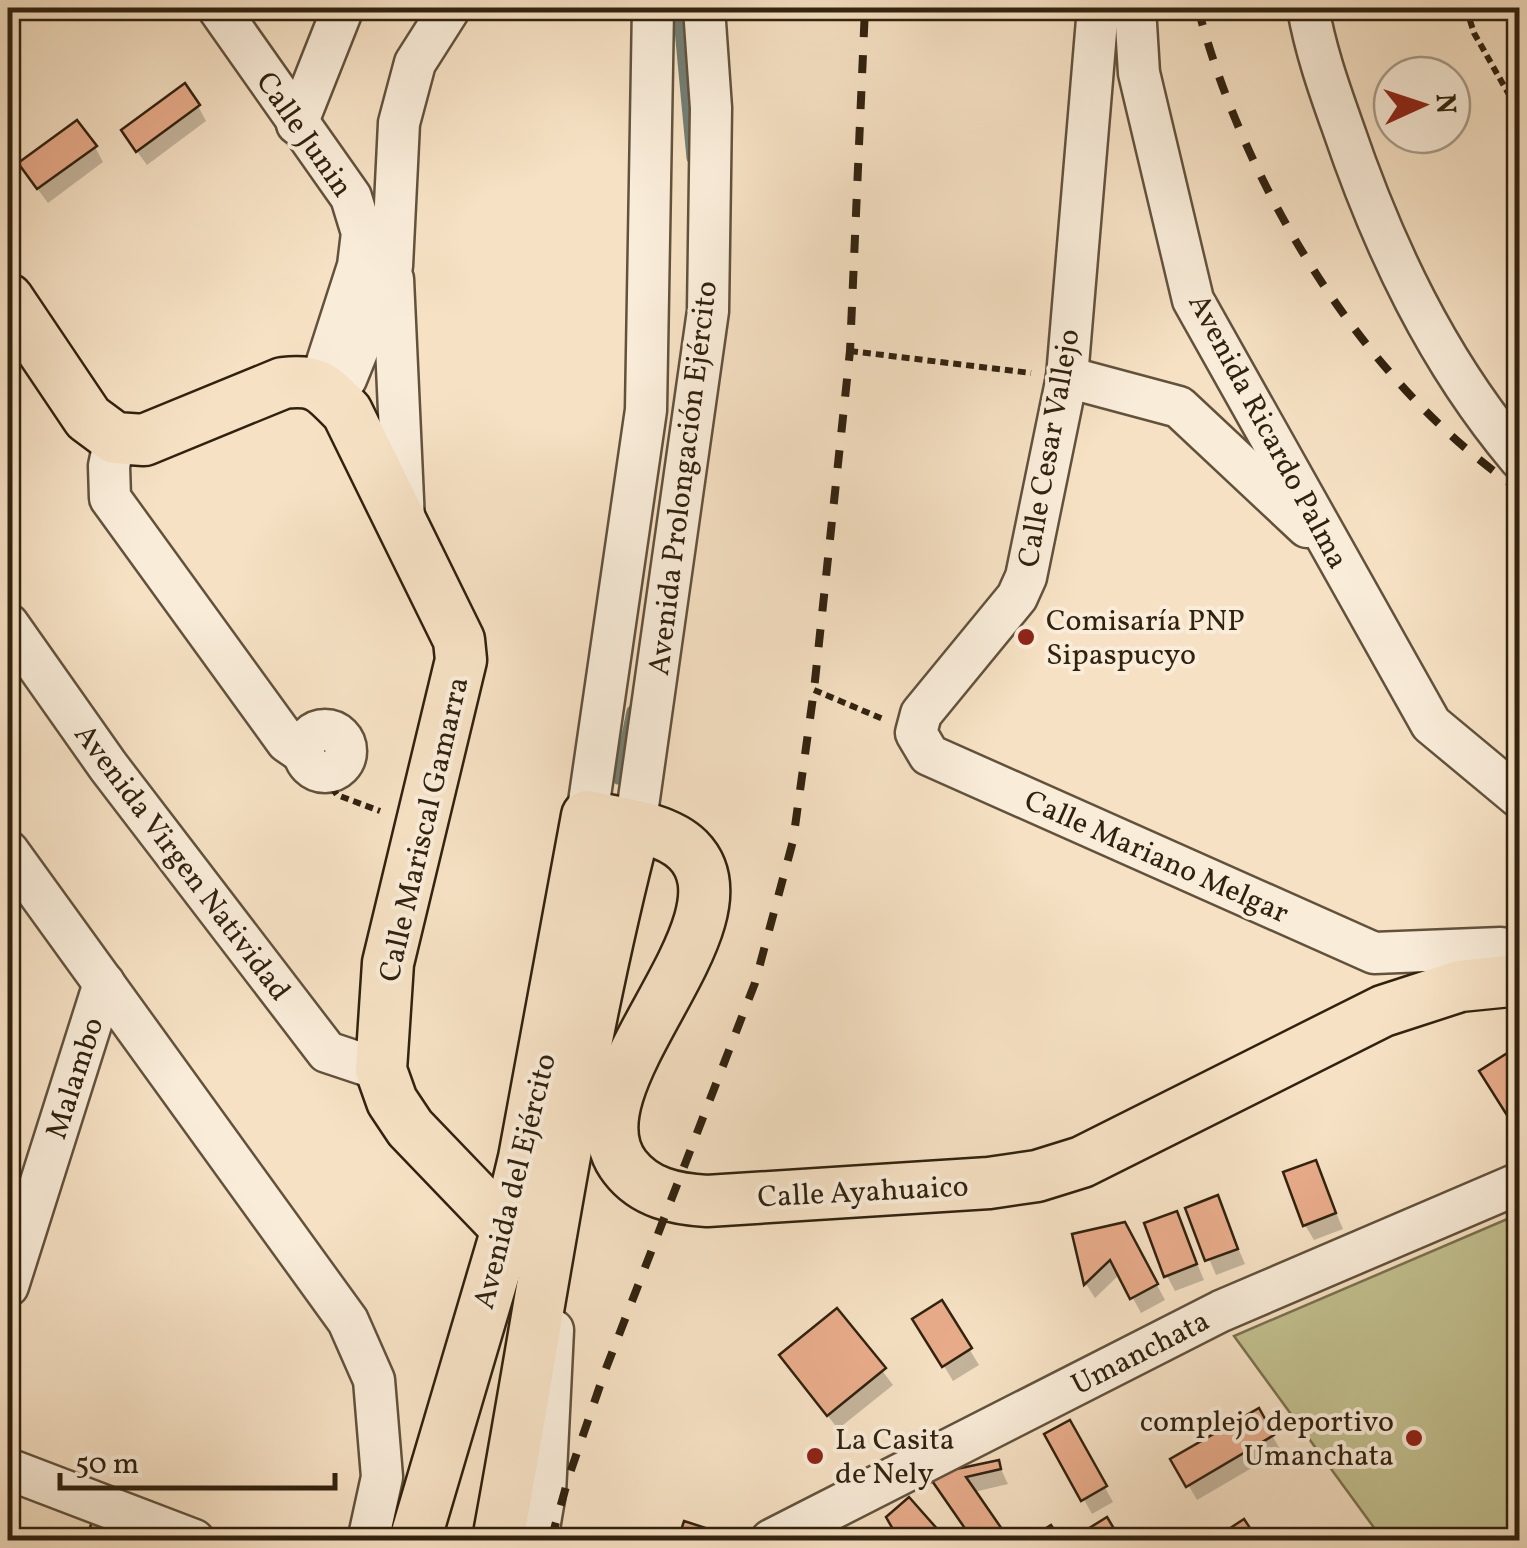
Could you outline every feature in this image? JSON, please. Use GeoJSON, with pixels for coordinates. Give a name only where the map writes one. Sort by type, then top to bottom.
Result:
{"type":"FeatureCollection","features":[{"type":"Feature","properties":{"kind":"main road"},"geometry":{"type":"LineString","coordinates":[[8,299],[88,418],[115,438],[144,440],[284,383],[304,380],[328,393]]}},
{"type":"Feature","properties":{"kind":"main road","name":"Calle Mariscal Gamarra"},"geometry":{"type":"LineString","coordinates":[[328,393],[347,412],[459,640],[460,660],[388,963],[381,1070]]}},
{"type":"Feature","properties":{"kind":"main road","name":"Calle Ayahuaico"},"geometry":{"type":"LineString","coordinates":[[587,816],[666,836],[689,851],[705,883],[696,934],[626,1076],[612,1113],[611,1130],[621,1163],[645,1186],[672,1198],[706,1201],[990,1184],[1038,1176],[1082,1162],[1383,1012],[1460,986],[1520,980]]}},
{"type":"Feature","properties":{"kind":"main road","name":"Avenida del Ejército"},"geometry":{"type":"LineString","coordinates":[[541,1171],[587,816]]}},
{"type":"Feature","properties":{"kind":"main road","name":"Avenida del Ejército"},"geometry":{"type":"LineString","coordinates":[[498,1540],[528,1233],[541,1171],[635,828]]}},
{"type":"Feature","properties":{"kind":"main road"},"geometry":{"type":"LineString","coordinates":[[381,1070],[392,1101],[410,1128],[439,1158],[528,1233]]}},
{"type":"Feature","properties":{"kind":"main road"},"geometry":{"type":"LineString","coordinates":[[439,1158],[483,1149],[541,1171]]}},
{"type":"Feature","properties":{"kind":"main road","name":"Avenida del Ejército"},"geometry":{"type":"LineString","coordinates":[[384,1539],[528,1233]]}},
{"type":"Feature","properties":{"kind":"street","name":"Calle Junin"},"geometry":{"type":"LineString","coordinates":[[218,8],[351,197],[362,232],[358,266],[328,393]]}},
{"type":"Feature","properties":{"kind":"street"},"geometry":{"type":"LineString","coordinates":[[297,124],[344,8]]}},
{"type":"Feature","properties":{"kind":"street"},"geometry":{"type":"LineString","coordinates":[[405,530],[392,266],[399,123],[415,64],[450,8]]}},
{"type":"Feature","properties":{"kind":"street","name":"Avenida Prolongación Ejército"},"geometry":{"type":"LineString","coordinates":[[587,816],[646,410],[653,8]]}},
{"type":"Feature","properties":{"kind":"street","name":"Avenida Prolongación Ejército"},"geometry":{"type":"LineString","coordinates":[[635,828],[708,312],[711,108],[704,8]]}},
{"type":"Feature","properties":{"kind":"street","name":"Calle Cesar Vallejo"},"geometry":{"type":"LineString","coordinates":[[916,733],[921,714],[1022,589],[1067,377],[1098,8]]}},
{"type":"Feature","properties":{"kind":"street","name":"Avenida Ricardo Palma"},"geometry":{"type":"LineString","coordinates":[[1135,8],[1139,74],[1193,300],[1432,724],[1520,798]]}},
{"type":"Feature","properties":{"kind":"street"},"geometry":{"type":"LineString","coordinates":[[1308,8],[1340,120],[1394,258],[1446,360],[1472,400],[1520,459]]}},
{"type":"Feature","properties":{"kind":"street"},"geometry":{"type":"LineString","coordinates":[[328,393],[392,266]]}},
{"type":"Feature","properties":{"kind":"street"},"geometry":{"type":"LineString","coordinates":[[1067,377],[1179,407],[1332,551]]}},
{"type":"Feature","properties":{"kind":"street"},"geometry":{"type":"LineString","coordinates":[[115,438],[108,466],[110,498],[287,742],[312,763]]}},
{"type":"Feature","properties":{"kind":"street","name":"Avenida Virgen Natividad"},"geometry":{"type":"LineString","coordinates":[[8,624],[108,766],[327,1052],[381,1070]]}},
{"type":"Feature","properties":{"kind":"street","name":"Calle Mariano Melgar"},"geometry":{"type":"LineString","coordinates":[[916,733],[929,754],[1374,953],[1501,948],[1520,958]]}},
{"type":"Feature","properties":{"kind":"street"},"geometry":{"type":"LineString","coordinates":[[8,852],[348,1321],[374,1380],[384,1539]]}},
{"type":"Feature","properties":{"kind":"street","name":"Malambo"},"geometry":{"type":"LineString","coordinates":[[8,1286],[104,983]]}},
{"type":"Feature","properties":{"kind":"street"},"geometry":{"type":"LineString","coordinates":[[537,1540],[545,1493],[554,1325],[564,1234],[541,1171]]}},
{"type":"Feature","properties":{"kind":"street","name":"Umanchata"},"geometry":{"type":"LineString","coordinates":[[771,1540],[1220,1311],[1520,1183]]}},
{"type":"Feature","properties":{"kind":"street"},"geometry":{"type":"LineString","coordinates":[[8,1469],[194,1540]]}},
{"type":"Feature","properties":{"kind":"path"},"geometry":{"type":"LineString","coordinates":[[1466,8],[1474,33],[1520,114]]}},
{"type":"Feature","properties":{"kind":"path"},"geometry":{"type":"LineString","coordinates":[[850,351],[1067,377]]}},
{"type":"Feature","properties":{"kind":"path"},"geometry":{"type":"LineString","coordinates":[[814,690],[916,733]]}},
{"type":"Feature","properties":{"kind":"path"},"geometry":{"type":"LineString","coordinates":[[312,763],[338,795],[384,812],[417,836]]}},
{"type":"Feature","properties":{"kind":"shaded area","name":"complejo deportivo Umanchata"},"geometry":{"type":"Polygon","coordinates":[[[1519,1214],[1519,1540],[1383,1540],[1234,1336],[1519,1214]]]}},
{"type":"Feature","properties":{"kind":"building"},"geometry":{"type":"Polygon","coordinates":[[[185,83],[200,105],[136,152],[121,130],[185,83]]]}},
{"type":"Feature","properties":{"kind":"building"},"geometry":{"type":"Polygon","coordinates":[[[77,120],[97,146],[37,189],[18,163],[77,120]]]}},
{"type":"Feature","properties":{"kind":"building"},"geometry":{"type":"Polygon","coordinates":[[[1509,1052],[1520,1069],[1520,1113],[1510,1120],[1479,1071],[1509,1052]]]}},
{"type":"Feature","properties":{"kind":"building"},"geometry":{"type":"Polygon","coordinates":[[[1316,1160],[1336,1213],[1303,1226],[1283,1172],[1316,1160]]]}},
{"type":"Feature","properties":{"kind":"building"},"geometry":{"type":"Polygon","coordinates":[[[1218,1195],[1238,1249],[1205,1261],[1185,1208],[1218,1195]]]}},
{"type":"Feature","properties":{"kind":"building"},"geometry":{"type":"Polygon","coordinates":[[[1177,1211],[1197,1264],[1164,1277],[1144,1223],[1177,1211]]]}},
{"type":"Feature","properties":{"kind":"building"},"geometry":{"type":"Polygon","coordinates":[[[1125,1222],[1158,1284],[1130,1299],[1110,1260],[1084,1285],[1072,1234],[1125,1222]]]}},
{"type":"Feature","properties":{"kind":"building"},"geometry":{"type":"Polygon","coordinates":[[[942,1300],[972,1348],[942,1367],[912,1319],[942,1300]]]}},
{"type":"Feature","properties":{"kind":"building"},"geometry":{"type":"Polygon","coordinates":[[[837,1308],[886,1368],[827,1416],[779,1355],[837,1308]]]}},
{"type":"Feature","properties":{"kind":"building"},"geometry":{"type":"Polygon","coordinates":[[[1259,1408],[1274,1435],[1186,1487],[1170,1459],[1259,1408]]]}},
{"type":"Feature","properties":{"kind":"building"},"geometry":{"type":"Polygon","coordinates":[[[1070,1420],[1107,1486],[1081,1501],[1044,1434],[1070,1420]]]}},
{"type":"Feature","properties":{"kind":"building"},"geometry":{"type":"Polygon","coordinates":[[[999,1460],[1001,1469],[966,1477],[1004,1532],[991,1540],[973,1540],[928,1475],[999,1460]]]}},
{"type":"Feature","properties":{"kind":"building"},"geometry":{"type":"Polygon","coordinates":[[[909,1497],[947,1540],[899,1540],[886,1517],[909,1497]]]}},
{"type":"Feature","properties":{"kind":"building"},"geometry":{"type":"Polygon","coordinates":[[[95,1512],[169,1540],[86,1540],[95,1512]]]}},
{"type":"Feature","properties":{"kind":"building"},"geometry":{"type":"Polygon","coordinates":[[[1107,1517],[1119,1537],[1116,1540],[1070,1540],[1107,1517]]]}},
{"type":"Feature","properties":{"kind":"building"},"geometry":{"type":"Polygon","coordinates":[[[1244,1519],[1258,1540],[1212,1540],[1244,1519]]]}},
{"type":"Feature","properties":{"kind":"building"},"geometry":{"type":"Polygon","coordinates":[[[684,1521],[715,1531],[713,1540],[678,1540],[684,1521]]]}},
{"type":"Feature","properties":{"kind":"building"},"geometry":{"type":"Polygon","coordinates":[[[1051,1525],[1061,1540],[1027,1540],[1051,1525]]]}},
{"type":"Feature","properties":{"kind":"waterway"},"geometry":{"type":"LineString","coordinates":[[678,8],[692,158]]}},
{"type":"Feature","properties":{"kind":"waterway"},"geometry":{"type":"LineString","coordinates":[[618,779],[632,711]]}},
{"type":"Feature","properties":{"kind":"railway"},"geometry":{"type":"LineString","coordinates":[[551,1540],[605,1371],[755,983],[793,841],[814,690],[850,351],[865,8]]}},
{"type":"Feature","properties":{"kind":"railway"},"geometry":{"type":"LineString","coordinates":[[1198,8],[1246,144],[1279,211],[1318,276],[1362,338],[1410,395],[1463,446],[1520,490]]}},
{"type":"Feature","properties":{"kind":"place","name":"Comisaría PNP Sipaspucyo"},"geometry":{"type":"Point","coordinates":[1026,637]}},
{"type":"Feature","properties":{"kind":"place","name":"complejo deportivo Umanchata"},"geometry":{"type":"Point","coordinates":[1414,1438]}},
{"type":"Feature","properties":{"kind":"place","name":"La Casita de Nely"},"geometry":{"type":"Point","coordinates":[815,1456]}}]}
